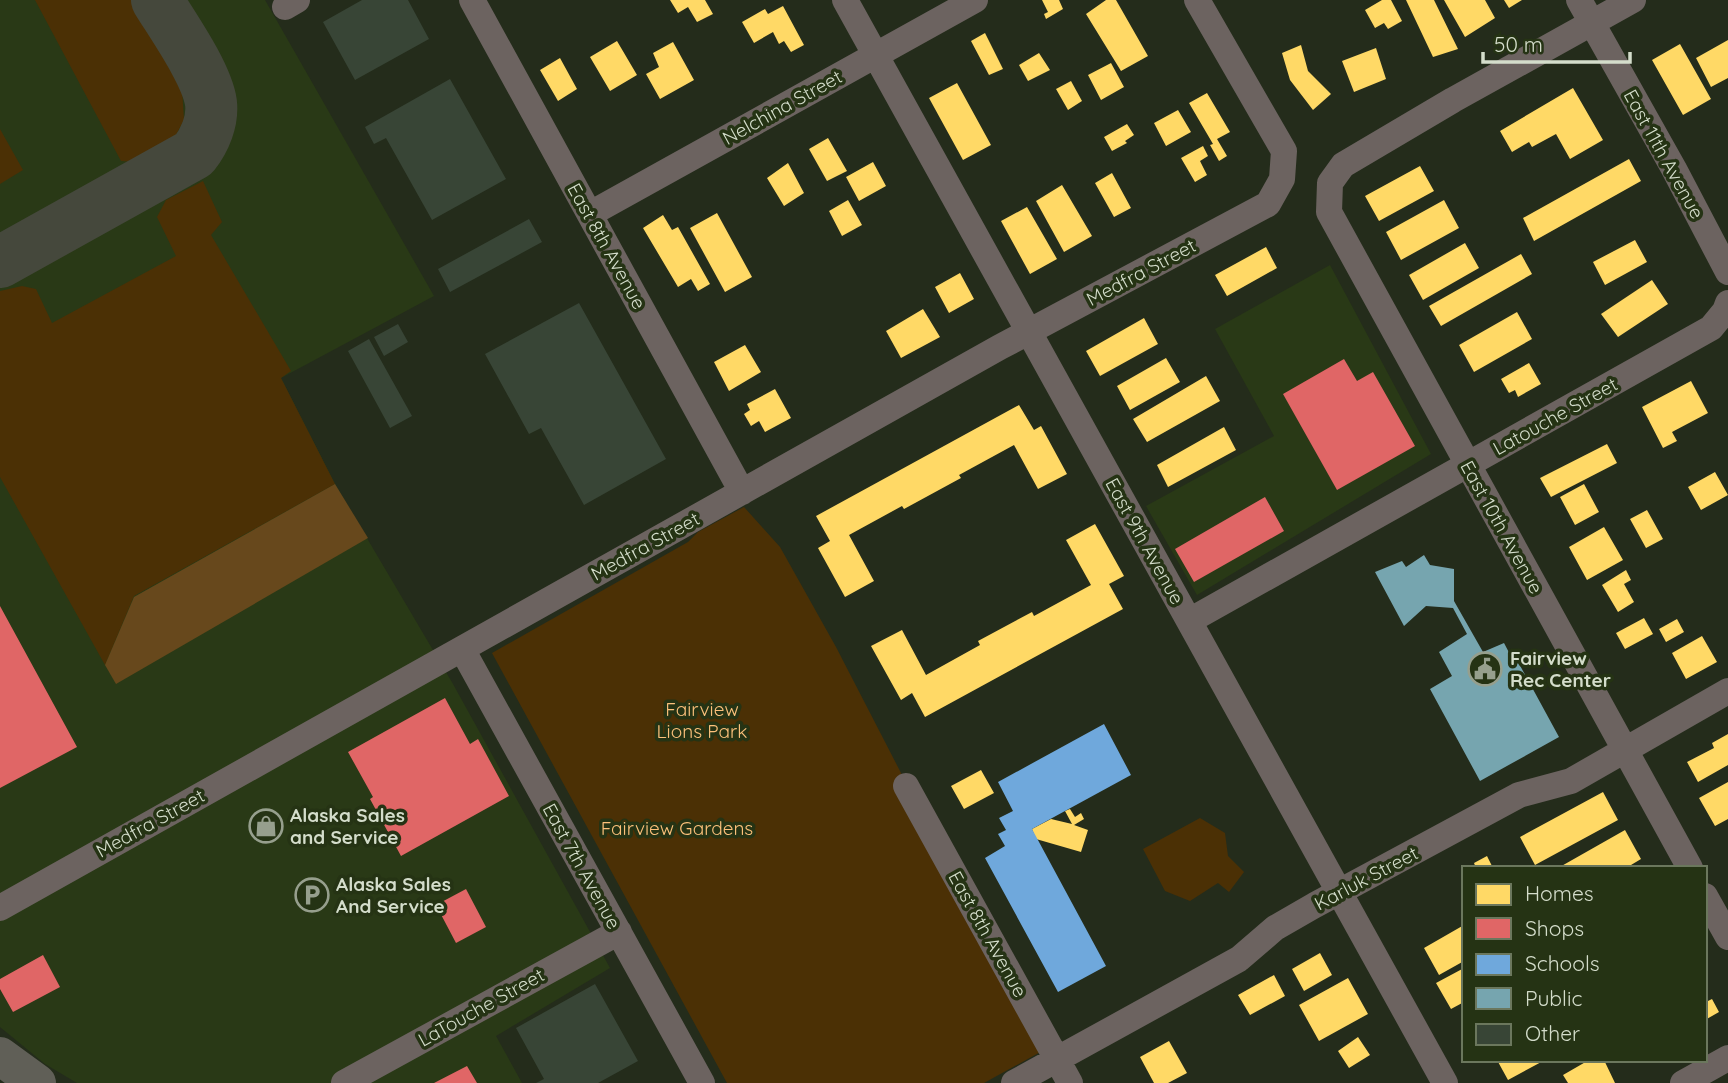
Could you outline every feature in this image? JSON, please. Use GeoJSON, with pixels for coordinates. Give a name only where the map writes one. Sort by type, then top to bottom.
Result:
{"type":"FeatureCollection","features":[{"type":"Feature","properties":{"kind":"highway"},"geometry":{"type":"LineString","coordinates":[[0,1056],[37,1083]]}},
{"type":"Feature","properties":{"kind":"street","name":"East 8th Avenue"},"geometry":{"type":"LineString","coordinates":[[472,0],[742,492]]}},
{"type":"Feature","properties":{"kind":"street","name":"East 9th Avenue"},"geometry":{"type":"LineString","coordinates":[[845,0],[1445,1083]]}},
{"type":"Feature","properties":{"kind":"street","name":"Nelchina Street"},"geometry":{"type":"LineString","coordinates":[[590,214],[975,0]]}},
{"type":"Feature","properties":{"kind":"street","name":"Medfra Street"},"geometry":{"type":"LineString","coordinates":[[0,908],[1029,332],[1268,204],[1282,179],[1284,152],[1197,0]]}},
{"type":"Feature","properties":{"kind":"street","name":"East 11th Avenue"},"geometry":{"type":"LineString","coordinates":[[1579,0],[1674,169],[1728,272]]}},
{"type":"Feature","properties":{"kind":"street"},"geometry":{"type":"LineString","coordinates":[[1591,23],[1633,0]]}},
{"type":"Feature","properties":{"kind":"street","name":"East 10th Avenue"},"geometry":{"type":"LineString","coordinates":[[1591,23],[1343,165],[1330,183],[1329,212],[1689,866]]}},
{"type":"Feature","properties":{"kind":"street","name":"Latouche Street"},"geometry":{"type":"LineString","coordinates":[[1189,621],[1711,328],[1726,311],[1728,303]]}},
{"type":"Feature","properties":{"kind":"street","name":"East 7th Avenue"},"geometry":{"type":"LineString","coordinates":[[462,649],[702,1083]]}},
{"type":"Feature","properties":{"kind":"street","name":"Karluk Street"},"geometry":{"type":"LineString","coordinates":[[1014,1083],[1240,959],[1275,928],[1340,892],[1519,795],[1571,781],[1728,691]]}},
{"type":"Feature","properties":{"kind":"street","name":"East 8th Avenue"},"geometry":{"type":"LineString","coordinates":[[906,786],[1070,1083]]}},
{"type":"Feature","properties":{"kind":"street"},"geometry":{"type":"LineString","coordinates":[[1707,900],[1728,937]]}},
{"type":"Feature","properties":{"kind":"street","name":"LaTouche Street"},"geometry":{"type":"LineString","coordinates":[[344,1083],[619,932]]}},
{"type":"Feature","properties":{"kind":"street"},"geometry":{"type":"LineString","coordinates":[[1683,1083],[1728,1058]]}},
{"type":"Feature","properties":{"kind":"shaded area"},"geometry":{"type":"Polygon","coordinates":[[[0,0],[265,0],[434,296],[281,378],[335,484],[453,684],[610,968],[496,1036],[522,1083],[77,1083],[45,1064],[0,1027],[0,0]]]}},
{"type":"Feature","properties":{"kind":"shaded area"},"geometry":{"type":"Polygon","coordinates":[[[1330,265],[1431,454],[1197,595],[1146,506],[1274,436],[1215,329],[1330,265]]]}},
{"type":"Feature","properties":{"kind":"shaded area"},"geometry":{"type":"Polygon","coordinates":[[[335,484],[368,538],[116,684],[105,665],[134,597],[335,484]]]}},
{"type":"Feature","properties":{"kind":"green space"},"geometry":{"type":"Polygon","coordinates":[[[35,0],[132,0],[182,88],[184,120],[176,135],[135,162],[121,161],[35,0]]]}},
{"type":"Feature","properties":{"kind":"green space"},"geometry":{"type":"Polygon","coordinates":[[[0,129],[23,170],[0,184],[0,129]]]}},
{"type":"Feature","properties":{"kind":"green space"},"geometry":{"type":"Polygon","coordinates":[[[203,181],[222,222],[211,235],[291,371],[281,378],[335,484],[134,596],[105,665],[0,477],[0,291],[22,286],[36,289],[52,323],[176,256],[157,217],[166,200],[203,181]]]}},
{"type":"Feature","properties":{"kind":"green space","name":"Fairview Lions Park"},"geometry":{"type":"Polygon","coordinates":[[[744,507],[780,547],[836,647],[1044,1050],[984,1083],[727,1083],[492,653],[688,542],[698,532],[744,507]]]}},
{"type":"Feature","properties":{"kind":"green space"},"geometry":{"type":"Polygon","coordinates":[[[1200,818],[1225,833],[1228,856],[1244,872],[1229,892],[1218,883],[1190,901],[1165,891],[1143,849],[1200,818]]]}},
{"type":"Feature","properties":{"kind":"building: Homes"},"geometry":{"type":"Polygon","coordinates":[[[670,0],[705,0],[713,14],[697,22],[688,7],[678,13],[670,0]]]}},
{"type":"Feature","properties":{"kind":"building: Homes"},"geometry":{"type":"Polygon","coordinates":[[[1042,0],[1059,0],[1063,9],[1046,19],[1044,14],[1048,12],[1042,0]]]}},
{"type":"Feature","properties":{"kind":"building: Homes"},"geometry":{"type":"Polygon","coordinates":[[[1106,0],[1116,0],[1148,56],[1121,71],[1086,14],[1106,0]]]}},
{"type":"Feature","properties":{"kind":"building: Homes"},"geometry":{"type":"Polygon","coordinates":[[[1382,0],[1391,0],[1402,21],[1388,29],[1384,23],[1375,28],[1365,10],[1382,0]]]}},
{"type":"Feature","properties":{"kind":"building: Homes"},"geometry":{"type":"Polygon","coordinates":[[[1406,0],[1434,0],[1458,49],[1433,57],[1406,0]]]}},
{"type":"Feature","properties":{"kind":"building: Homes"},"geometry":{"type":"Polygon","coordinates":[[[1444,0],[1485,0],[1495,18],[1465,37],[1444,0]]]}},
{"type":"Feature","properties":{"kind":"building: Homes"},"geometry":{"type":"Polygon","coordinates":[[[1504,0],[1522,0],[1509,8],[1504,0]]]}},
{"type":"Feature","properties":{"kind":"building: Homes"},"geometry":{"type":"Polygon","coordinates":[[[783,6],[804,45],[791,52],[784,41],[779,44],[773,32],[754,43],[742,22],[765,9],[768,14],[783,6]]]}},
{"type":"Feature","properties":{"kind":"building: Homes"},"geometry":{"type":"Polygon","coordinates":[[[985,33],[1003,69],[989,75],[971,41],[985,33]]]}},
{"type":"Feature","properties":{"kind":"building: Homes"},"geometry":{"type":"Polygon","coordinates":[[[1728,40],[1728,78],[1711,87],[1696,58],[1728,40]]]}},
{"type":"Feature","properties":{"kind":"building: Homes"},"geometry":{"type":"Polygon","coordinates":[[[617,41],[637,75],[610,91],[590,57],[617,41]]]}},
{"type":"Feature","properties":{"kind":"building: Homes"},"geometry":{"type":"Polygon","coordinates":[[[673,42],[694,80],[660,99],[646,74],[659,67],[653,53],[673,42]]]}},
{"type":"Feature","properties":{"kind":"building: Homes"},"geometry":{"type":"Polygon","coordinates":[[[1680,44],[1711,99],[1683,115],[1652,60],[1680,44]]]}},
{"type":"Feature","properties":{"kind":"building: Homes"},"geometry":{"type":"Polygon","coordinates":[[[1301,45],[1308,71],[1331,94],[1313,110],[1290,80],[1282,53],[1301,45]]]}},
{"type":"Feature","properties":{"kind":"building: Homes"},"geometry":{"type":"Polygon","coordinates":[[[1376,48],[1386,79],[1354,92],[1342,61],[1376,48]]]}},
{"type":"Feature","properties":{"kind":"building: Homes"},"geometry":{"type":"Polygon","coordinates":[[[1039,53],[1050,70],[1028,81],[1019,65],[1039,53]]]}},
{"type":"Feature","properties":{"kind":"building: Homes"},"geometry":{"type":"Polygon","coordinates":[[[560,58],[577,89],[558,101],[540,70],[560,58]]]}},
{"type":"Feature","properties":{"kind":"building: Homes"},"geometry":{"type":"Polygon","coordinates":[[[1111,63],[1124,87],[1101,100],[1088,75],[1111,63]]]}},
{"type":"Feature","properties":{"kind":"building: Homes"},"geometry":{"type":"Polygon","coordinates":[[[1071,81],[1082,101],[1068,110],[1056,89],[1071,81]]]}},
{"type":"Feature","properties":{"kind":"building: Homes"},"geometry":{"type":"Polygon","coordinates":[[[957,83],[991,145],[963,160],[929,98],[957,83]]]}},
{"type":"Feature","properties":{"kind":"building: Homes"},"geometry":{"type":"Polygon","coordinates":[[[1573,88],[1603,140],[1570,159],[1556,134],[1532,147],[1529,142],[1512,152],[1500,131],[1573,88]]]}},
{"type":"Feature","properties":{"kind":"building: Homes"},"geometry":{"type":"Polygon","coordinates":[[[1207,93],[1230,132],[1217,139],[1227,156],[1219,161],[1210,145],[1213,144],[1189,103],[1207,93]]]}},
{"type":"Feature","properties":{"kind":"building: Homes"},"geometry":{"type":"Polygon","coordinates":[[[1178,110],[1191,132],[1166,146],[1154,123],[1178,110]]]}},
{"type":"Feature","properties":{"kind":"building: Homes"},"geometry":{"type":"Polygon","coordinates":[[[1127,124],[1134,135],[1125,141],[1127,143],[1112,151],[1104,137],[1127,124]]]}},
{"type":"Feature","properties":{"kind":"building: Homes"},"geometry":{"type":"Polygon","coordinates":[[[828,138],[847,171],[827,181],[809,149],[828,138]]]}},
{"type":"Feature","properties":{"kind":"building: Homes"},"geometry":{"type":"Polygon","coordinates":[[[1203,146],[1208,156],[1200,161],[1207,175],[1195,182],[1181,158],[1203,146]]]}},
{"type":"Feature","properties":{"kind":"building: Homes"},"geometry":{"type":"Polygon","coordinates":[[[1629,159],[1641,181],[1534,241],[1523,218],[1629,159]]]}},
{"type":"Feature","properties":{"kind":"building: Homes"},"geometry":{"type":"Polygon","coordinates":[[[873,162],[886,186],[859,201],[846,177],[873,162]]]}},
{"type":"Feature","properties":{"kind":"building: Homes"},"geometry":{"type":"Polygon","coordinates":[[[788,163],[804,193],[784,206],[767,178],[788,163]]]}},
{"type":"Feature","properties":{"kind":"building: Homes"},"geometry":{"type":"Polygon","coordinates":[[[1420,166],[1434,191],[1379,221],[1365,196],[1420,166]]]}},
{"type":"Feature","properties":{"kind":"building: Homes"},"geometry":{"type":"Polygon","coordinates":[[[1112,173],[1131,208],[1114,217],[1095,183],[1112,173]]]}},
{"type":"Feature","properties":{"kind":"building: Homes"},"geometry":{"type":"Polygon","coordinates":[[[1062,185],[1092,236],[1064,252],[1036,201],[1062,185]]]}},
{"type":"Feature","properties":{"kind":"building: Homes"},"geometry":{"type":"Polygon","coordinates":[[[848,200],[862,225],[842,236],[829,211],[848,200]]]}},
{"type":"Feature","properties":{"kind":"building: Homes"},"geometry":{"type":"Polygon","coordinates":[[[1444,200],[1459,228],[1401,260],[1386,232],[1444,200]]]}},
{"type":"Feature","properties":{"kind":"building: Homes"},"geometry":{"type":"Polygon","coordinates":[[[1027,207],[1057,259],[1030,274],[1001,221],[1027,207]]]}},
{"type":"Feature","properties":{"kind":"building: Homes"},"geometry":{"type":"Polygon","coordinates":[[[717,213],[752,277],[725,292],[690,228],[717,213]]]}},
{"type":"Feature","properties":{"kind":"building: Homes"},"geometry":{"type":"Polygon","coordinates":[[[663,215],[672,230],[678,227],[710,284],[698,291],[691,279],[678,287],[643,228],[663,215]]]}},
{"type":"Feature","properties":{"kind":"building: Homes"},"geometry":{"type":"Polygon","coordinates":[[[1635,240],[1647,262],[1605,285],[1593,262],[1635,240]]]}},
{"type":"Feature","properties":{"kind":"building: Homes"},"geometry":{"type":"Polygon","coordinates":[[[1465,243],[1479,268],[1423,300],[1409,275],[1465,243]]]}},
{"type":"Feature","properties":{"kind":"building: Homes"},"geometry":{"type":"Polygon","coordinates":[[[1266,247],[1277,268],[1227,296],[1215,275],[1266,247]]]}},
{"type":"Feature","properties":{"kind":"building: Homes"},"geometry":{"type":"Polygon","coordinates":[[[1521,254],[1532,274],[1441,326],[1429,306],[1521,254]]]}},
{"type":"Feature","properties":{"kind":"building: Homes"},"geometry":{"type":"Polygon","coordinates":[[[960,273],[974,299],[949,313],[935,287],[960,273]]]}},
{"type":"Feature","properties":{"kind":"building: Homes"},"geometry":{"type":"Polygon","coordinates":[[[1652,280],[1668,304],[1618,337],[1601,314],[1652,280]]]}},
{"type":"Feature","properties":{"kind":"building: Homes"},"geometry":{"type":"Polygon","coordinates":[[[923,309],[940,337],[901,358],[886,331],[923,309]]]}},
{"type":"Feature","properties":{"kind":"building: Homes"},"geometry":{"type":"Polygon","coordinates":[[[1517,312],[1532,339],[1474,372],[1459,345],[1517,312]]]}},
{"type":"Feature","properties":{"kind":"building: Homes"},"geometry":{"type":"Polygon","coordinates":[[[1144,318],[1158,344],[1100,376],[1086,351],[1144,318]]]}},
{"type":"Feature","properties":{"kind":"building: Homes"},"geometry":{"type":"Polygon","coordinates":[[[745,345],[761,372],[729,391],[714,362],[745,345]]]}},
{"type":"Feature","properties":{"kind":"building: Homes"},"geometry":{"type":"Polygon","coordinates":[[[1166,358],[1180,382],[1130,410],[1117,386],[1166,358]]]}},
{"type":"Feature","properties":{"kind":"building: Homes"},"geometry":{"type":"Polygon","coordinates":[[[1529,363],[1541,384],[1518,397],[1515,390],[1509,393],[1501,379],[1529,363]]]}},
{"type":"Feature","properties":{"kind":"building: Homes"},"geometry":{"type":"Polygon","coordinates":[[[1206,376],[1220,401],[1147,442],[1133,419],[1206,376]]]}},
{"type":"Feature","properties":{"kind":"building: Homes"},"geometry":{"type":"Polygon","coordinates":[[[1691,381],[1708,413],[1672,432],[1677,441],[1663,448],[1642,407],[1691,381]]]}},
{"type":"Feature","properties":{"kind":"building: Homes"},"geometry":{"type":"Polygon","coordinates":[[[775,389],[791,418],[765,432],[759,421],[751,426],[744,414],[750,410],[747,404],[775,389]]]}},
{"type":"Feature","properties":{"kind":"building: Homes"},"geometry":{"type":"Polygon","coordinates":[[[1019,405],[1034,430],[1041,426],[1067,474],[1038,489],[1014,445],[959,475],[961,478],[849,535],[874,581],[845,597],[818,548],[830,541],[816,516],[1019,405]]]}},
{"type":"Feature","properties":{"kind":"building: Homes"},"geometry":{"type":"Polygon","coordinates":[[[1224,427],[1236,450],[1168,487],[1157,465],[1224,427]]]}},
{"type":"Feature","properties":{"kind":"building: Homes"},"geometry":{"type":"Polygon","coordinates":[[[1607,444],[1617,463],[1551,497],[1540,478],[1607,444]]]}},
{"type":"Feature","properties":{"kind":"building: Homes"},"geometry":{"type":"Polygon","coordinates":[[[1715,472],[1728,495],[1701,510],[1688,487],[1715,472]]]}},
{"type":"Feature","properties":{"kind":"building: Homes"},"geometry":{"type":"Polygon","coordinates":[[[1584,484],[1599,512],[1575,525],[1560,497],[1584,484]]]}},
{"type":"Feature","properties":{"kind":"building: Homes"},"geometry":{"type":"Polygon","coordinates":[[[1647,510],[1663,539],[1646,548],[1630,519],[1647,510]]]}},
{"type":"Feature","properties":{"kind":"building: Homes"},"geometry":{"type":"Polygon","coordinates":[[[1095,524],[1124,576],[1109,584],[1123,609],[925,717],[912,693],[901,700],[871,646],[902,630],[926,675],[980,645],[978,641],[1032,612],[1034,616],[1091,585],[1066,540],[1095,524]]]}},
{"type":"Feature","properties":{"kind":"building: Homes"},"geometry":{"type":"Polygon","coordinates":[[[1604,527],[1623,560],[1587,580],[1569,547],[1604,527]]]}},
{"type":"Feature","properties":{"kind":"building: Homes"},"geometry":{"type":"Polygon","coordinates":[[[1626,570],[1631,580],[1624,584],[1634,602],[1618,612],[1602,585],[1626,570]]]}},
{"type":"Feature","properties":{"kind":"building: Homes"},"geometry":{"type":"Polygon","coordinates":[[[1644,618],[1653,634],[1625,649],[1616,633],[1644,618]]]}},
{"type":"Feature","properties":{"kind":"building: Homes"},"geometry":{"type":"Polygon","coordinates":[[[1677,619],[1684,632],[1666,642],[1659,629],[1677,619]]]}},
{"type":"Feature","properties":{"kind":"building: Homes"},"geometry":{"type":"Polygon","coordinates":[[[1702,636],[1717,662],[1686,679],[1672,653],[1702,636]]]}},
{"type":"Feature","properties":{"kind":"building: Homes"},"geometry":{"type":"Polygon","coordinates":[[[1728,734],[1728,765],[1698,782],[1687,762],[1714,748],[1712,743],[1728,734]]]}},
{"type":"Feature","properties":{"kind":"building: Homes"},"geometry":{"type":"Polygon","coordinates":[[[981,770],[994,793],[964,809],[951,786],[981,770]]]}},
{"type":"Feature","properties":{"kind":"building: Homes"},"geometry":{"type":"Polygon","coordinates":[[[1728,782],[1728,819],[1715,826],[1699,798],[1728,782]]]}},
{"type":"Feature","properties":{"kind":"building: Homes"},"geometry":{"type":"Polygon","coordinates":[[[1603,792],[1618,820],[1535,865],[1520,837],[1603,792]]]}},
{"type":"Feature","properties":{"kind":"building: Homes"},"geometry":{"type":"Polygon","coordinates":[[[1070,809],[1075,817],[1081,813],[1084,819],[1074,825],[1088,830],[1081,852],[1036,839],[1032,829],[1051,819],[1072,824],[1065,811],[1070,809]]]}},
{"type":"Feature","properties":{"kind":"building: Homes"},"geometry":{"type":"Polygon","coordinates":[[[1625,830],[1641,859],[1629,866],[1562,866],[1625,830]]]}},
{"type":"Feature","properties":{"kind":"building: Homes"},"geometry":{"type":"Polygon","coordinates":[[[1487,856],[1492,866],[1475,866],[1474,863],[1487,856]]]}},
{"type":"Feature","properties":{"kind":"building: Homes"},"geometry":{"type":"Polygon","coordinates":[[[1462,926],[1462,962],[1439,975],[1424,948],[1462,926]]]}},
{"type":"Feature","properties":{"kind":"building: Homes"},"geometry":{"type":"Polygon","coordinates":[[[1320,953],[1332,975],[1304,991],[1292,969],[1320,953]]]}},
{"type":"Feature","properties":{"kind":"building: Homes"},"geometry":{"type":"Polygon","coordinates":[[[1462,969],[1462,1003],[1451,1009],[1436,983],[1462,969]]]}},
{"type":"Feature","properties":{"kind":"building: Homes"},"geometry":{"type":"Polygon","coordinates":[[[1274,975],[1285,996],[1250,1015],[1238,995],[1274,975]]]}},
{"type":"Feature","properties":{"kind":"building: Homes"},"geometry":{"type":"Polygon","coordinates":[[[1348,978],[1368,1014],[1319,1041],[1299,1005],[1348,978]]]}},
{"type":"Feature","properties":{"kind":"building: Homes"},"geometry":{"type":"Polygon","coordinates":[[[1707,999],[1712,999],[1719,1012],[1707,1019],[1707,999]]]}},
{"type":"Feature","properties":{"kind":"building: Homes"},"geometry":{"type":"Polygon","coordinates":[[[1358,1037],[1370,1055],[1349,1068],[1338,1051],[1358,1037]]]}},
{"type":"Feature","properties":{"kind":"building: Homes"},"geometry":{"type":"Polygon","coordinates":[[[1169,1041],[1187,1073],[1168,1083],[1154,1083],[1140,1057],[1169,1041]]]}},
{"type":"Feature","properties":{"kind":"building: Homes"},"geometry":{"type":"Polygon","coordinates":[[[1498,1062],[1541,1062],[1508,1080],[1498,1062]]]}},
{"type":"Feature","properties":{"kind":"building: Homes"},"geometry":{"type":"Polygon","coordinates":[[[1586,1062],[1605,1062],[1615,1083],[1568,1083],[1563,1075],[1586,1062]]]}},
{"type":"Feature","properties":{"kind":"building: Shops"},"geometry":{"type":"Polygon","coordinates":[[[1344,359],[1357,381],[1373,372],[1415,446],[1337,490],[1283,394],[1344,359]]]}},
{"type":"Feature","properties":{"kind":"building: Shops"},"geometry":{"type":"Polygon","coordinates":[[[1265,497],[1284,531],[1194,582],[1175,549],[1265,497]]]}},
{"type":"Feature","properties":{"kind":"building: Shops"},"geometry":{"type":"Polygon","coordinates":[[[0,606],[77,747],[0,788],[0,606]]]}},
{"type":"Feature","properties":{"kind":"building: Shops"},"geometry":{"type":"Polygon","coordinates":[[[445,698],[470,744],[478,739],[509,796],[401,856],[348,752],[445,698]]]}},
{"type":"Feature","properties":{"kind":"building: Shops"},"geometry":{"type":"Polygon","coordinates":[[[466,889],[486,927],[456,943],[436,905],[466,889]]]}},
{"type":"Feature","properties":{"kind":"building: Shops"},"geometry":{"type":"Polygon","coordinates":[[[43,955],[60,987],[13,1012],[0,989],[0,979],[43,955]]]}},
{"type":"Feature","properties":{"kind":"building: Shops"},"geometry":{"type":"Polygon","coordinates":[[[467,1066],[477,1083],[434,1083],[467,1066]]]}},
{"type":"Feature","properties":{"kind":"building: Schools"},"geometry":{"type":"Polygon","coordinates":[[[1104,724],[1131,775],[1032,829],[1106,966],[1058,992],[985,858],[1005,846],[998,834],[1006,830],[999,818],[1013,811],[998,782],[1104,724]]]}},
{"type":"Feature","properties":{"kind":"building: Public","name":"Fairview Rec Center"},"geometry":{"type":"Polygon","coordinates":[[[1424,555],[1430,565],[1454,569],[1454,601],[1483,652],[1504,643],[1514,662],[1517,660],[1559,737],[1480,781],[1430,689],[1452,676],[1439,652],[1467,634],[1453,608],[1426,606],[1404,626],[1375,572],[1402,561],[1406,567],[1424,555]]]}},
{"type":"Feature","properties":{"kind":"building: Other"},"geometry":{"type":"Polygon","coordinates":[[[362,0],[408,0],[429,39],[355,80],[323,22],[362,0]]]}},
{"type":"Feature","properties":{"kind":"building: Other"},"geometry":{"type":"Polygon","coordinates":[[[450,79],[506,179],[432,220],[386,138],[374,144],[365,127],[450,79]]]}},
{"type":"Feature","properties":{"kind":"building: Other"},"geometry":{"type":"Polygon","coordinates":[[[529,219],[542,242],[450,292],[438,269],[529,219]]]}},
{"type":"Feature","properties":{"kind":"building: Other"},"geometry":{"type":"Polygon","coordinates":[[[579,303],[666,459],[584,505],[541,428],[529,434],[485,354],[579,303]]]}},
{"type":"Feature","properties":{"kind":"building: Other"},"geometry":{"type":"Polygon","coordinates":[[[398,324],[408,342],[384,356],[374,337],[398,324]]]}},
{"type":"Feature","properties":{"kind":"building: Other"},"geometry":{"type":"Polygon","coordinates":[[[369,339],[412,416],[390,428],[348,351],[369,339]]]}},
{"type":"Feature","properties":{"kind":"building: Other"},"geometry":{"type":"Polygon","coordinates":[[[595,984],[638,1061],[598,1083],[536,1083],[544,1079],[516,1028],[595,984]]]}},
{"type":"Feature","properties":{"kind":"taxiway"},"geometry":{"type":"LineString","coordinates":[[0,262],[194,154],[202,143],[211,117],[208,91],[188,50],[157,0]]}},
{"type":"Feature","properties":{"kind":"place","name":"Fairview Rec Center"},"geometry":{"type":"Point","coordinates":[1485,669]}},
{"type":"Feature","properties":{"kind":"place","name":"Alaska Sales and Service"},"geometry":{"type":"Point","coordinates":[266,826]}},
{"type":"Feature","properties":{"kind":"place","name":"Alaska Sales And Service"},"geometry":{"type":"Point","coordinates":[312,895]}},
{"type":"Feature","properties":{"kind":"park label","name":"Fairview Gardens"},"geometry":{"type":"Point","coordinates":[677,828]}}]}
